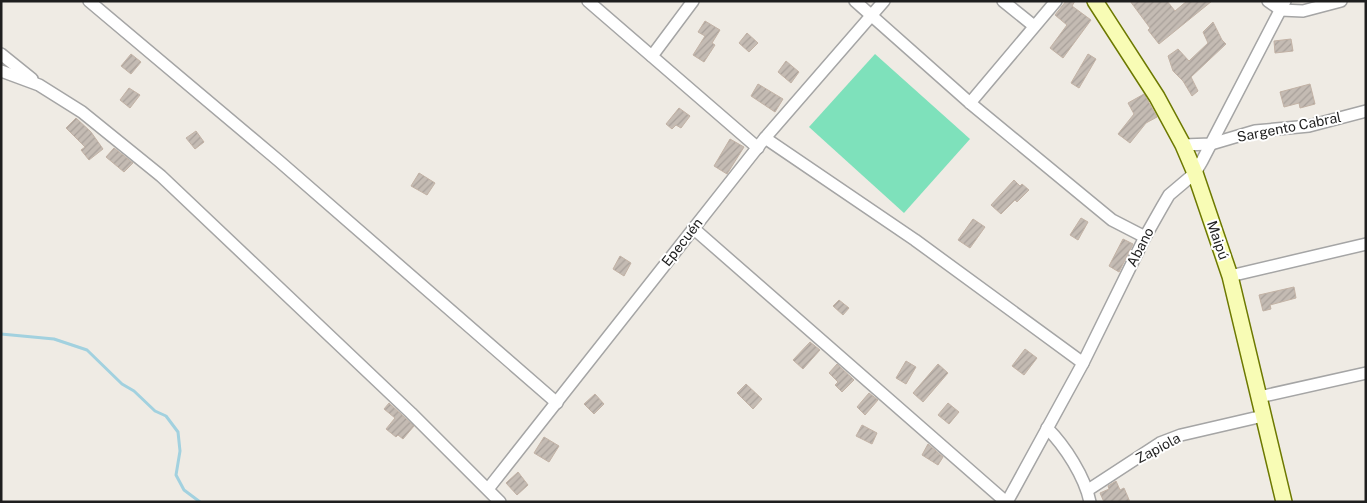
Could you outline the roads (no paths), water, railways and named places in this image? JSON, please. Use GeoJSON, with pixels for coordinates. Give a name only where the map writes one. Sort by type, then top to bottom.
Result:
{"type":"FeatureCollection","features":[{"type":"Feature","properties":{"kind":"main road","name":"Maipú"},"geometry":{"type":"LineString","coordinates":[[1095,1],[1157,97],[1183,145],[1195,173],[1230,276],[1284,502]]}},
{"type":"Feature","properties":{"kind":"street"},"geometry":{"type":"LineString","coordinates":[[89,1],[279,161],[557,403]]}},
{"type":"Feature","properties":{"kind":"street"},"geometry":{"type":"LineString","coordinates":[[588,1],[758,148]]}},
{"type":"Feature","properties":{"kind":"street"},"geometry":{"type":"LineString","coordinates":[[652,56],[693,1]]}},
{"type":"Feature","properties":{"kind":"street"},"geometry":{"type":"LineString","coordinates":[[855,1],[970,103],[1112,220],[1145,237]]}},
{"type":"Feature","properties":{"kind":"street","name":"Epecuén"},"geometry":{"type":"LineString","coordinates":[[488,490],[765,138],[884,1]]}},
{"type":"Feature","properties":{"kind":"street"},"geometry":{"type":"LineString","coordinates":[[1003,1],[1034,26]]}},
{"type":"Feature","properties":{"kind":"street"},"geometry":{"type":"LineString","coordinates":[[970,103],[1056,1]]}},
{"type":"Feature","properties":{"kind":"street"},"geometry":{"type":"LineString","coordinates":[[1268,1],[1303,12],[1341,1]]}},
{"type":"Feature","properties":{"kind":"street","name":"Abano"},"geometry":{"type":"LineString","coordinates":[[1007,502],[1082,363],[1145,237],[1169,195],[1195,173],[1283,6]]}},
{"type":"Feature","properties":{"kind":"street"},"geometry":{"type":"LineString","coordinates":[[1,54],[39,85],[82,112],[161,176],[411,413],[500,502]]}},
{"type":"Feature","properties":{"kind":"street"},"geometry":{"type":"LineString","coordinates":[[1,71],[39,85]]}},
{"type":"Feature","properties":{"kind":"street","name":"Sargento Cabral"},"geometry":{"type":"LineString","coordinates":[[1183,145],[1211,144],[1255,131],[1309,126],[1366,111]]}},
{"type":"Feature","properties":{"kind":"street"},"geometry":{"type":"LineString","coordinates":[[765,138],[915,240],[1082,363]]}},
{"type":"Feature","properties":{"kind":"street"},"geometry":{"type":"LineString","coordinates":[[693,228],[1007,502]]}},
{"type":"Feature","properties":{"kind":"street"},"geometry":{"type":"LineString","coordinates":[[1230,276],[1366,244]]}},
{"type":"Feature","properties":{"kind":"street"},"geometry":{"type":"LineString","coordinates":[[1259,397],[1366,373]]}},
{"type":"Feature","properties":{"kind":"street","name":"Zapiola"},"geometry":{"type":"LineString","coordinates":[[1088,490],[1160,443],[1181,435],[1263,416]]}},
{"type":"Feature","properties":{"kind":"street"},"geometry":{"type":"LineString","coordinates":[[1047,428],[1060,441],[1088,490],[1090,502]]}},
{"type":"Feature","properties":{"kind":"waterway"},"geometry":{"type":"LineString","coordinates":[[1,334],[54,339],[87,350],[122,384],[134,391],[155,411],[166,416],[178,432],[180,451],[176,475],[184,490],[200,502]]}}]}
